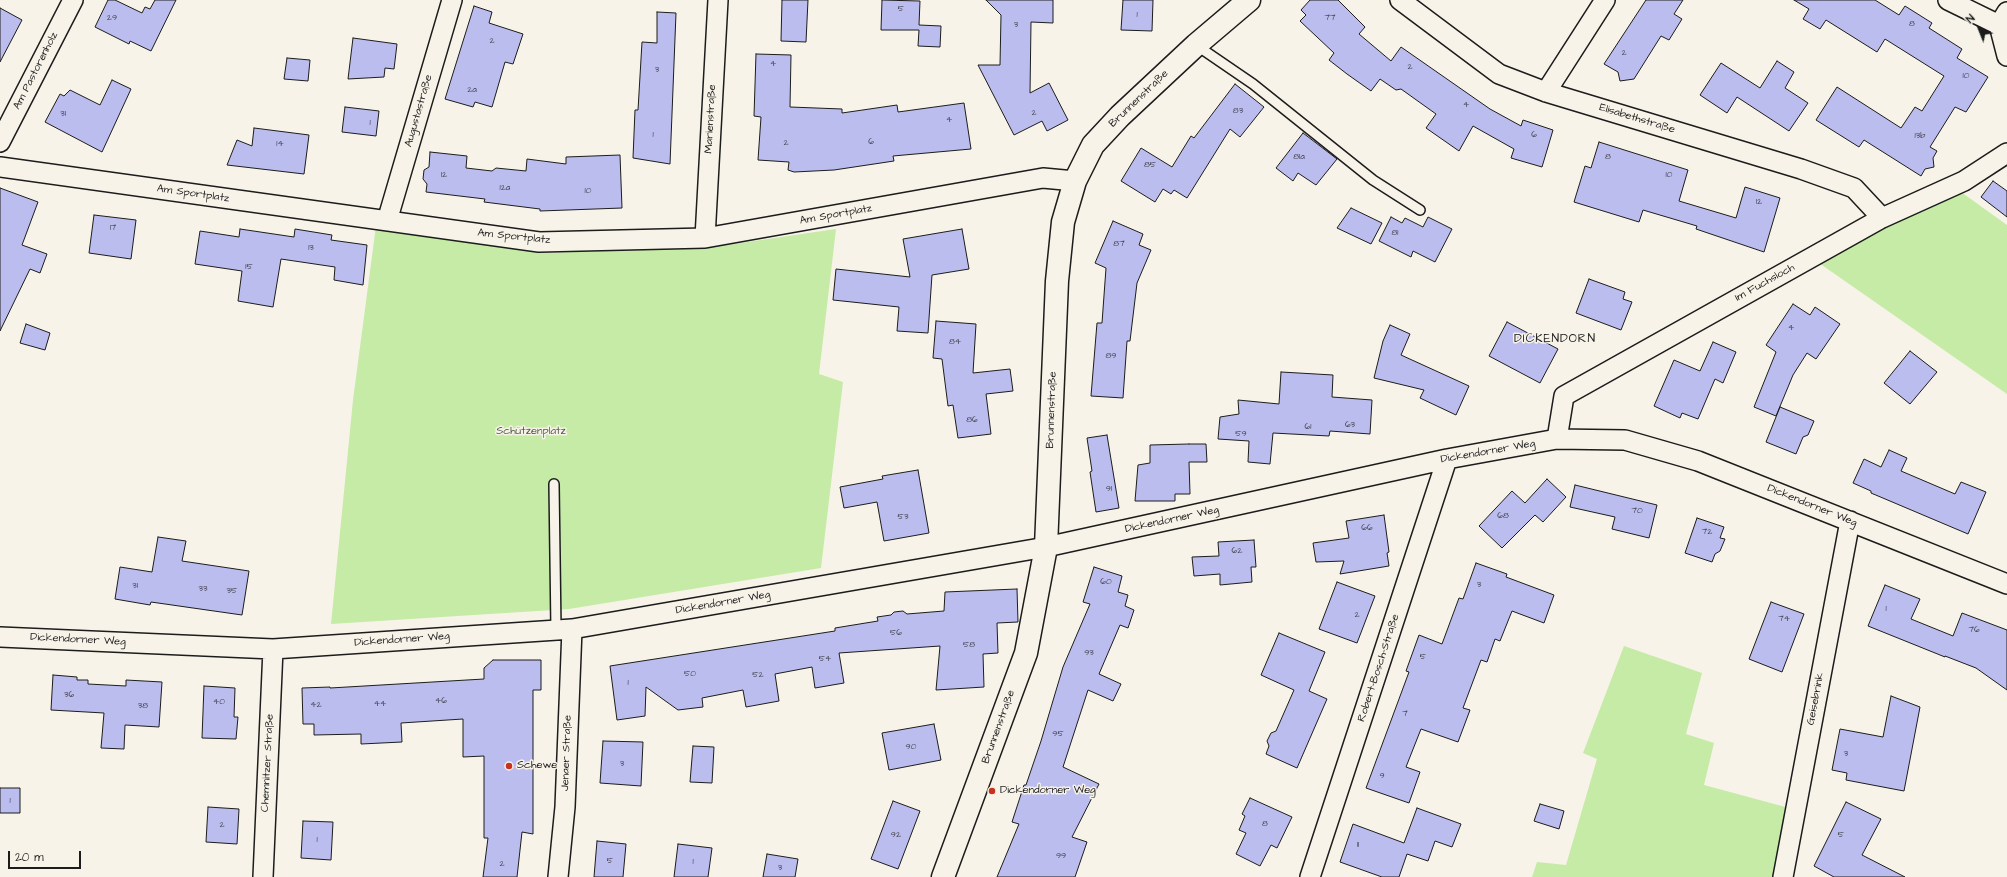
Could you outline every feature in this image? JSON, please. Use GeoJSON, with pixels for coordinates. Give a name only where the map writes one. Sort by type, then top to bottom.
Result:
{"type":"FeatureCollection","features":[{"type":"Feature","properties":{"kind":"street","name":"Am Pastorenholz"},"geometry":{"type":"LineString","coordinates":[[0,142],[73,0]]}},
{"type":"Feature","properties":{"kind":"street","name":"Augustastraße"},"geometry":{"type":"LineString","coordinates":[[387,221],[452,0]]}},
{"type":"Feature","properties":{"kind":"street","name":"Marienstraße"},"geometry":{"type":"LineString","coordinates":[[705,238],[718,0]]}},
{"type":"Feature","properties":{"kind":"street","name":"Brunnenstraße"},"geometry":{"type":"LineString","coordinates":[[943,877],[1026,653],[1046,547],[1057,281],[1063,222],[1075,181],[1094,145],[1120,116],[1196,45],[1249,0]]}},
{"type":"Feature","properties":{"kind":"street","name":"Elisabethstraße"},"geometry":{"type":"LineString","coordinates":[[1400,0],[1499,74],[1546,92],[1801,169],[1854,188],[1882,218]]}},
{"type":"Feature","properties":{"kind":"street"},"geometry":{"type":"LineString","coordinates":[[1546,92],[1605,0]]}},
{"type":"Feature","properties":{"kind":"street"},"geometry":{"type":"LineString","coordinates":[[1948,0],[2003,19],[2007,56]]}},
{"type":"Feature","properties":{"kind":"street","name":"Im Fuchsloch"},"geometry":{"type":"LineString","coordinates":[[1557,439],[1564,396],[1882,218],[1964,182],[2007,153]]}},
{"type":"Feature","properties":{"kind":"street","name":"Am Sportplatz"},"geometry":{"type":"LineString","coordinates":[[0,167],[539,242],[705,238],[1043,178],[1075,181]]}},
{"type":"Feature","properties":{"kind":"street","name":"Dickendorner Weg"},"geometry":{"type":"LineString","coordinates":[[0,637],[273,649],[564,629],[1046,547],[1447,459],[1557,439],[1625,440],[1698,461],[2007,584]]}},
{"type":"Feature","properties":{"kind":"street","name":"Robert-Bosch-Straße"},"geometry":{"type":"LineString","coordinates":[[1310,877],[1447,459]]}},
{"type":"Feature","properties":{"kind":"street","name":"Geisebrink"},"geometry":{"type":"LineString","coordinates":[[1783,877],[1850,521]]}},
{"type":"Feature","properties":{"kind":"street","name":"Jenaer Straße"},"geometry":{"type":"LineString","coordinates":[[558,877],[565,807],[564,629]]}},
{"type":"Feature","properties":{"kind":"street","name":"Chemnitzer Straße"},"geometry":{"type":"LineString","coordinates":[[263,877],[273,649]]}},
{"type":"Feature","properties":{"kind":"lane"},"geometry":{"type":"LineString","coordinates":[[1196,45],[1253,84],[1373,180],[1420,210]]}},
{"type":"Feature","properties":{"kind":"lane"},"geometry":{"type":"LineString","coordinates":[[554,484],[564,629]]}},
{"type":"Feature","properties":{"kind":"green space"},"geometry":{"type":"Polygon","coordinates":[[[1961,192],[2007,225],[2007,394],[1819,263],[1881,228],[1961,192]]]}},
{"type":"Feature","properties":{"kind":"green space","name":"Schützenplatz"},"geometry":{"type":"Polygon","coordinates":[[[376,226],[540,253],[706,248],[836,229],[819,374],[843,382],[821,568],[569,609],[331,624],[353,400],[376,226]]]}},
{"type":"Feature","properties":{"kind":"green space"},"geometry":{"type":"Polygon","coordinates":[[[1624,646],[1702,673],[1686,734],[1714,743],[1704,785],[1789,808],[1773,877],[1532,877],[1537,862],[1566,865],[1597,759],[1583,753],[1624,646]]]}},
{"type":"Feature","properties":{"kind":"building"},"geometry":{"type":"Polygon","coordinates":[[[108,0],[115,0],[142,13],[145,7],[150,9],[155,0],[176,0],[151,51],[130,41],[129,44],[95,27],[108,0]]]}},
{"type":"Feature","properties":{"kind":"building"},"geometry":{"type":"Polygon","coordinates":[[[782,0],[808,0],[806,42],[781,41],[782,0]]]}},
{"type":"Feature","properties":{"kind":"building"},"geometry":{"type":"Polygon","coordinates":[[[882,0],[920,1],[919,25],[941,26],[940,47],[918,46],[919,30],[881,30],[882,0]]]}},
{"type":"Feature","properties":{"kind":"building"},"geometry":{"type":"Polygon","coordinates":[[[986,0],[1053,0],[1053,23],[1031,22],[1030,93],[1049,83],[1068,120],[1047,131],[1042,121],[1014,135],[978,65],[1000,65],[1001,15],[986,0]]]}},
{"type":"Feature","properties":{"kind":"building"},"geometry":{"type":"Polygon","coordinates":[[[1123,0],[1153,0],[1152,31],[1121,30],[1123,0]]]}},
{"type":"Feature","properties":{"kind":"building"},"geometry":{"type":"Polygon","coordinates":[[[1310,0],[1338,0],[1365,27],[1359,34],[1391,61],[1401,47],[1490,109],[1521,126],[1523,120],[1553,130],[1542,167],[1511,158],[1514,149],[1473,126],[1459,151],[1426,128],[1436,114],[1401,89],[1396,90],[1380,79],[1371,91],[1347,74],[1329,60],[1334,53],[1300,21],[1306,15],[1301,10],[1310,0]]]}},
{"type":"Feature","properties":{"kind":"building"},"geometry":{"type":"Polygon","coordinates":[[[1646,0],[1683,0],[1674,14],[1682,19],[1669,40],[1661,36],[1634,79],[1620,81],[1618,72],[1604,64],[1646,0]]]}},
{"type":"Feature","properties":{"kind":"building"},"geometry":{"type":"Polygon","coordinates":[[[1794,0],[1875,0],[1899,15],[1905,6],[1932,23],[1929,28],[1962,49],[1957,58],[1988,77],[1966,112],[1955,107],[1930,147],[1937,151],[1933,158],[1934,167],[1925,169],[1921,176],[1864,140],[1859,147],[1816,120],[1837,87],[1901,128],[1915,107],[1922,111],[1944,76],[1885,39],[1877,52],[1826,20],[1820,29],[1803,19],[1809,9],[1794,0]]]}},
{"type":"Feature","properties":{"kind":"building"},"geometry":{"type":"Polygon","coordinates":[[[474,6],[492,12],[489,23],[523,34],[513,64],[505,62],[492,107],[475,102],[473,107],[445,99],[474,6]]]}},
{"type":"Feature","properties":{"kind":"building"},"geometry":{"type":"Polygon","coordinates":[[[0,8],[22,20],[0,62],[0,8]]]}},
{"type":"Feature","properties":{"kind":"building"},"geometry":{"type":"Polygon","coordinates":[[[657,12],[676,13],[670,164],[633,158],[635,110],[638,110],[642,42],[657,43],[657,12]]]}},
{"type":"Feature","properties":{"kind":"building"},"geometry":{"type":"Polygon","coordinates":[[[353,38],[397,44],[394,69],[385,68],[384,77],[348,79],[353,38]]]}},
{"type":"Feature","properties":{"kind":"building"},"geometry":{"type":"Polygon","coordinates":[[[756,54],[791,55],[790,107],[842,109],[842,113],[897,105],[898,112],[964,103],[971,149],[893,156],[894,161],[834,170],[794,172],[788,170],[789,162],[758,160],[761,117],[754,116],[756,54]]]}},
{"type":"Feature","properties":{"kind":"building"},"geometry":{"type":"Polygon","coordinates":[[[287,58],[310,60],[308,81],[284,79],[287,58]]]}},
{"type":"Feature","properties":{"kind":"building"},"geometry":{"type":"Polygon","coordinates":[[[1777,61],[1794,72],[1785,88],[1808,103],[1789,131],[1737,97],[1727,113],[1700,95],[1721,63],[1760,88],[1777,61]]]}},
{"type":"Feature","properties":{"kind":"building"},"geometry":{"type":"Polygon","coordinates":[[[112,80],[131,89],[102,152],[45,122],[60,94],[64,96],[70,90],[100,105],[112,80]]]}},
{"type":"Feature","properties":{"kind":"building"},"geometry":{"type":"Polygon","coordinates":[[[1235,84],[1264,107],[1240,137],[1230,129],[1187,198],[1174,190],[1171,194],[1163,189],[1155,202],[1121,181],[1141,148],[1172,167],[1191,136],[1194,138],[1235,84]]]}},
{"type":"Feature","properties":{"kind":"building"},"geometry":{"type":"Polygon","coordinates":[[[345,107],[379,111],[376,136],[342,132],[345,107]]]}},
{"type":"Feature","properties":{"kind":"building"},"geometry":{"type":"Polygon","coordinates":[[[254,128],[309,135],[304,174],[227,165],[237,140],[252,146],[254,128]]]}},
{"type":"Feature","properties":{"kind":"building"},"geometry":{"type":"Polygon","coordinates":[[[1303,133],[1337,159],[1316,185],[1298,173],[1293,181],[1276,168],[1303,133]]]}},
{"type":"Feature","properties":{"kind":"building"},"geometry":{"type":"Polygon","coordinates":[[[1599,142],[1688,170],[1679,201],[1736,218],[1745,187],[1780,198],[1764,252],[1696,229],[1697,226],[1643,210],[1639,222],[1574,202],[1585,166],[1591,168],[1599,142]]]}},
{"type":"Feature","properties":{"kind":"building"},"geometry":{"type":"Polygon","coordinates":[[[430,152],[467,156],[466,168],[492,171],[496,168],[526,171],[527,159],[566,164],[566,157],[620,155],[622,208],[540,211],[540,209],[484,202],[485,199],[426,192],[427,184],[423,179],[424,170],[429,167],[430,152]]]}},
{"type":"Feature","properties":{"kind":"building"},"geometry":{"type":"Polygon","coordinates":[[[1993,181],[2007,191],[2007,217],[1981,197],[1993,181]]]}},
{"type":"Feature","properties":{"kind":"building"},"geometry":{"type":"Polygon","coordinates":[[[0,188],[38,202],[22,245],[47,254],[40,273],[30,269],[0,331],[0,188]]]}},
{"type":"Feature","properties":{"kind":"building"},"geometry":{"type":"Polygon","coordinates":[[[1351,208],[1382,223],[1371,244],[1337,228],[1351,208]]]}},
{"type":"Feature","properties":{"kind":"building"},"geometry":{"type":"Polygon","coordinates":[[[94,215],[136,220],[131,259],[89,253],[94,215]]]}},
{"type":"Feature","properties":{"kind":"building"},"geometry":{"type":"Polygon","coordinates":[[[1391,217],[1402,223],[1405,218],[1423,227],[1428,217],[1452,229],[1435,262],[1413,251],[1411,257],[1379,241],[1391,217]]]}},
{"type":"Feature","properties":{"kind":"building"},"geometry":{"type":"Polygon","coordinates":[[[1113,221],[1143,234],[1139,245],[1151,250],[1137,283],[1130,341],[1127,341],[1123,398],[1091,396],[1097,323],[1102,323],[1106,268],[1095,263],[1113,221]]]}},
{"type":"Feature","properties":{"kind":"building"},"geometry":{"type":"Polygon","coordinates":[[[240,229],[294,237],[295,229],[332,235],[331,240],[367,245],[363,285],[334,280],[335,267],[281,259],[273,307],[238,301],[242,271],[195,264],[200,231],[239,237],[240,229]]]}},
{"type":"Feature","properties":{"kind":"building"},"geometry":{"type":"Polygon","coordinates":[[[962,229],[969,269],[932,275],[928,333],[897,331],[899,307],[833,300],[836,269],[910,277],[903,239],[962,229]]]}},
{"type":"Feature","properties":{"kind":"building"},"geometry":{"type":"Polygon","coordinates":[[[1589,279],[1625,292],[1623,299],[1632,302],[1621,330],[1576,313],[1589,279]]]}},
{"type":"Feature","properties":{"kind":"building"},"geometry":{"type":"Polygon","coordinates":[[[1793,304],[1810,315],[1815,307],[1840,324],[1816,359],[1807,353],[1793,375],[1776,416],[1754,407],[1776,352],[1766,345],[1793,304]]]}},
{"type":"Feature","properties":{"kind":"building"},"geometry":{"type":"Polygon","coordinates":[[[936,321],[976,324],[973,373],[1010,369],[1013,391],[986,394],[991,434],[958,438],[953,405],[948,406],[942,359],[933,358],[936,321]]]}},
{"type":"Feature","properties":{"kind":"building"},"geometry":{"type":"Polygon","coordinates":[[[1507,322],[1558,349],[1540,383],[1489,356],[1507,322]]]}},
{"type":"Feature","properties":{"kind":"building"},"geometry":{"type":"Polygon","coordinates":[[[26,324],[50,333],[45,350],[20,343],[26,324]]]}},
{"type":"Feature","properties":{"kind":"building"},"geometry":{"type":"Polygon","coordinates":[[[1390,325],[1410,334],[1401,355],[1469,386],[1456,415],[1420,398],[1424,390],[1374,378],[1383,341],[1390,325]]]}},
{"type":"Feature","properties":{"kind":"building"},"geometry":{"type":"Polygon","coordinates":[[[1713,342],[1736,352],[1723,383],[1715,379],[1698,419],[1682,413],[1680,418],[1654,406],[1674,360],[1700,371],[1713,342]]]}},
{"type":"Feature","properties":{"kind":"building"},"geometry":{"type":"Polygon","coordinates":[[[1910,351],[1937,372],[1910,404],[1884,383],[1910,351]]]}},
{"type":"Feature","properties":{"kind":"building"},"geometry":{"type":"Polygon","coordinates":[[[1281,372],[1333,375],[1332,397],[1372,400],[1370,434],[1330,431],[1329,436],[1273,433],[1270,464],[1248,462],[1249,441],[1218,439],[1220,417],[1239,414],[1238,400],[1279,404],[1281,372]]]}},
{"type":"Feature","properties":{"kind":"building"},"geometry":{"type":"Polygon","coordinates":[[[1780,407],[1814,421],[1808,435],[1803,437],[1796,454],[1766,442],[1780,407]]]}},
{"type":"Feature","properties":{"kind":"building"},"geometry":{"type":"Polygon","coordinates":[[[1107,435],[1119,508],[1096,512],[1087,438],[1107,435]]]}},
{"type":"Feature","properties":{"kind":"building"},"geometry":{"type":"Polygon","coordinates":[[[1206,444],[1207,462],[1189,462],[1190,494],[1175,494],[1175,501],[1135,501],[1138,465],[1150,463],[1150,445],[1206,444]]]}},
{"type":"Feature","properties":{"kind":"building"},"geometry":{"type":"Polygon","coordinates":[[[1889,450],[1907,458],[1901,471],[1955,494],[1961,482],[1986,492],[1968,534],[1871,493],[1871,491],[1853,483],[1864,459],[1881,467],[1889,450]]]}},
{"type":"Feature","properties":{"kind":"building"},"geometry":{"type":"Polygon","coordinates":[[[918,470],[929,533],[884,541],[877,502],[844,508],[840,487],[883,479],[882,476],[918,470]]]}},
{"type":"Feature","properties":{"kind":"building"},"geometry":{"type":"Polygon","coordinates":[[[1547,479],[1566,497],[1543,522],[1535,515],[1502,548],[1479,526],[1512,491],[1525,503],[1547,479]]]}},
{"type":"Feature","properties":{"kind":"building"},"geometry":{"type":"Polygon","coordinates":[[[1575,485],[1657,505],[1649,538],[1612,529],[1615,517],[1570,507],[1575,485]]]}},
{"type":"Feature","properties":{"kind":"building"},"geometry":{"type":"Polygon","coordinates":[[[1384,515],[1389,552],[1387,553],[1389,566],[1340,574],[1344,561],[1316,562],[1313,543],[1349,538],[1346,521],[1384,515]]]}},
{"type":"Feature","properties":{"kind":"building"},"geometry":{"type":"Polygon","coordinates":[[[1697,518],[1724,527],[1720,538],[1725,539],[1720,551],[1715,554],[1712,562],[1685,553],[1697,518]]]}},
{"type":"Feature","properties":{"kind":"building"},"geometry":{"type":"Polygon","coordinates":[[[158,537],[186,541],[182,561],[249,571],[242,615],[151,602],[150,605],[115,599],[120,567],[152,572],[158,537]]]}},
{"type":"Feature","properties":{"kind":"building"},"geometry":{"type":"Polygon","coordinates":[[[1254,540],[1256,567],[1251,567],[1252,582],[1220,585],[1220,574],[1194,576],[1192,557],[1219,556],[1218,542],[1254,540]]]}},
{"type":"Feature","properties":{"kind":"building"},"geometry":{"type":"Polygon","coordinates":[[[1476,563],[1507,574],[1506,577],[1554,595],[1544,623],[1512,611],[1500,641],[1495,639],[1487,662],[1481,660],[1463,708],[1470,710],[1458,742],[1421,729],[1406,767],[1420,772],[1409,803],[1366,788],[1409,672],[1406,671],[1419,635],[1442,644],[1459,598],[1463,599],[1476,563]]]}},
{"type":"Feature","properties":{"kind":"building"},"geometry":{"type":"Polygon","coordinates":[[[1094,567],[1122,576],[1118,592],[1128,595],[1125,606],[1134,610],[1128,628],[1120,625],[1099,674],[1121,684],[1113,701],[1088,690],[1063,767],[1099,784],[1072,837],[1087,842],[1075,877],[997,877],[1019,824],[1012,822],[1041,741],[1063,667],[1090,604],[1083,602],[1094,567]]]}},
{"type":"Feature","properties":{"kind":"building"},"geometry":{"type":"Polygon","coordinates":[[[1337,582],[1375,596],[1357,643],[1319,629],[1337,582]]]}},
{"type":"Feature","properties":{"kind":"building"},"geometry":{"type":"Polygon","coordinates":[[[1885,585],[1920,599],[1911,619],[1953,636],[1962,613],[2007,630],[2007,690],[1976,668],[1868,626],[1885,585]]]}},
{"type":"Feature","properties":{"kind":"building"},"geometry":{"type":"Polygon","coordinates":[[[1017,589],[1018,622],[997,623],[998,653],[983,654],[984,687],[936,690],[940,646],[839,653],[844,683],[815,688],[812,667],[775,674],[779,701],[746,707],[743,690],[702,698],[703,707],[678,710],[646,687],[645,716],[617,720],[610,666],[835,631],[835,628],[878,621],[877,617],[891,615],[894,612],[903,611],[907,614],[944,611],[945,592],[1017,589]]]}},
{"type":"Feature","properties":{"kind":"building"},"geometry":{"type":"Polygon","coordinates":[[[1771,602],[1804,614],[1782,672],[1749,659],[1771,602]]]}},
{"type":"Feature","properties":{"kind":"building"},"geometry":{"type":"Polygon","coordinates":[[[1279,633],[1325,652],[1309,691],[1327,699],[1297,768],[1266,754],[1269,746],[1267,741],[1271,733],[1276,731],[1294,690],[1261,675],[1279,633]]]}},
{"type":"Feature","properties":{"kind":"building"},"geometry":{"type":"Polygon","coordinates":[[[493,660],[541,660],[541,690],[533,690],[533,834],[522,832],[517,877],[483,877],[488,838],[484,838],[484,756],[463,757],[463,719],[401,723],[402,742],[361,744],[361,734],[314,735],[314,724],[303,724],[302,688],[330,688],[484,679],[484,668],[493,660]]]}},
{"type":"Feature","properties":{"kind":"building"},"geometry":{"type":"Polygon","coordinates":[[[53,675],[77,677],[77,680],[88,680],[88,684],[126,686],[126,680],[162,682],[159,727],[125,725],[124,749],[101,748],[104,713],[51,710],[53,675]]]}},
{"type":"Feature","properties":{"kind":"building"},"geometry":{"type":"Polygon","coordinates":[[[204,686],[235,688],[234,717],[238,717],[236,739],[202,738],[204,686]]]}},
{"type":"Feature","properties":{"kind":"building"},"geometry":{"type":"Polygon","coordinates":[[[1891,696],[1920,707],[1904,791],[1846,780],[1847,773],[1832,770],[1840,729],[1883,737],[1891,696]]]}},
{"type":"Feature","properties":{"kind":"building"},"geometry":{"type":"Polygon","coordinates":[[[934,724],[941,760],[889,770],[882,733],[934,724]]]}},
{"type":"Feature","properties":{"kind":"building"},"geometry":{"type":"Polygon","coordinates":[[[603,741],[643,742],[641,786],[600,783],[603,741]]]}},
{"type":"Feature","properties":{"kind":"building"},"geometry":{"type":"Polygon","coordinates":[[[693,746],[714,747],[712,783],[690,782],[693,746]]]}},
{"type":"Feature","properties":{"kind":"building"},"geometry":{"type":"Polygon","coordinates":[[[0,788],[20,788],[20,813],[0,813],[0,788]]]}},
{"type":"Feature","properties":{"kind":"building"},"geometry":{"type":"Polygon","coordinates":[[[1250,798],[1292,817],[1277,848],[1271,845],[1260,866],[1236,854],[1246,833],[1239,830],[1245,816],[1242,814],[1250,798]]]}},
{"type":"Feature","properties":{"kind":"building"},"geometry":{"type":"Polygon","coordinates":[[[893,801],[920,811],[898,869],[871,859],[893,801]]]}},
{"type":"Feature","properties":{"kind":"building"},"geometry":{"type":"Polygon","coordinates":[[[1846,802],[1881,819],[1862,855],[1905,877],[1834,877],[1814,866],[1846,802]]]}},
{"type":"Feature","properties":{"kind":"building"},"geometry":{"type":"Polygon","coordinates":[[[1540,804],[1564,811],[1559,829],[1534,821],[1540,804]]]}},
{"type":"Feature","properties":{"kind":"building"},"geometry":{"type":"Polygon","coordinates":[[[208,807],[239,809],[237,844],[206,842],[208,807]]]}},
{"type":"Feature","properties":{"kind":"building"},"geometry":{"type":"Polygon","coordinates":[[[1417,808],[1461,824],[1452,847],[1435,841],[1428,861],[1407,854],[1399,877],[1382,877],[1340,862],[1353,824],[1404,843],[1417,808]]]}},
{"type":"Feature","properties":{"kind":"building"},"geometry":{"type":"Polygon","coordinates":[[[303,821],[333,822],[331,860],[301,858],[303,821]]]}},
{"type":"Feature","properties":{"kind":"building"},"geometry":{"type":"Polygon","coordinates":[[[597,841],[626,844],[623,877],[594,877],[597,841]]]}},
{"type":"Feature","properties":{"kind":"building"},"geometry":{"type":"Polygon","coordinates":[[[678,844],[712,848],[708,877],[674,877],[678,844]]]}},
{"type":"Feature","properties":{"kind":"building"},"geometry":{"type":"Polygon","coordinates":[[[767,854],[798,859],[795,877],[763,877],[767,854]]]}},
{"type":"Feature","properties":{"kind":"place","name":"Schewe"},"geometry":{"type":"Point","coordinates":[509,766]}},
{"type":"Feature","properties":{"kind":"place","name":"Dickendorner Weg"},"geometry":{"type":"Point","coordinates":[992,791]}},
{"type":"Feature","properties":{"kind":"district","name":"DICKENDORN"},"geometry":{"type":"Point","coordinates":[1555,339]}}]}
